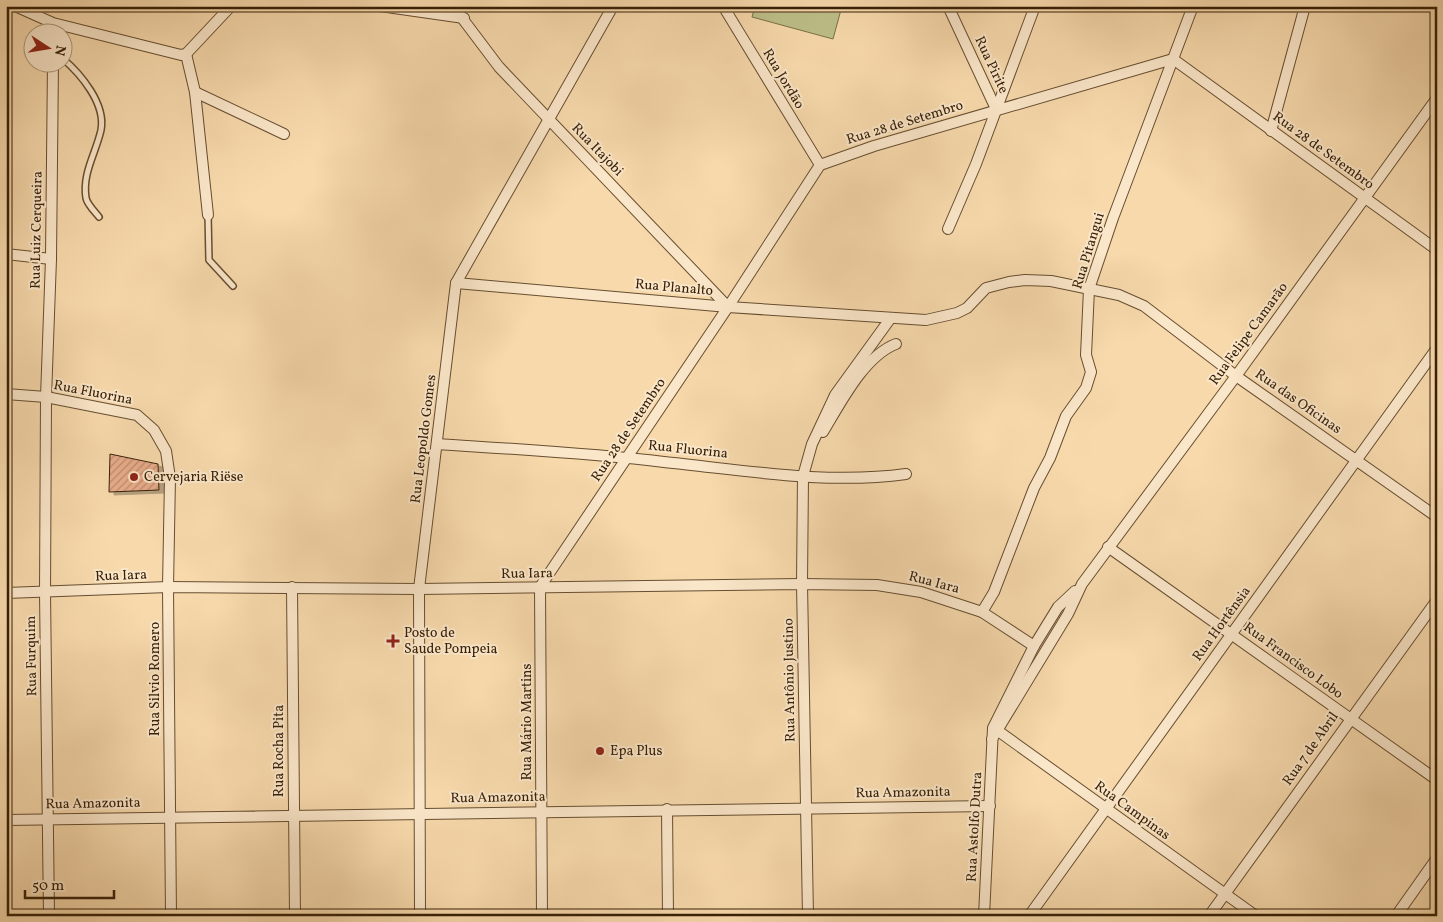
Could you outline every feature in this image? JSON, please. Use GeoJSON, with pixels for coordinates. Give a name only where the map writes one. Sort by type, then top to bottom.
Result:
{"type":"FeatureCollection","features":[{"type":"Feature","properties":{"kind":"street"},"geometry":{"type":"LineString","coordinates":[[15,6],[43,22]]}},
{"type":"Feature","properties":{"kind":"street"},"geometry":{"type":"LineString","coordinates":[[186,54],[231,6]]}},
{"type":"Feature","properties":{"kind":"street"},"geometry":{"type":"LineString","coordinates":[[380,6],[464,18]]}},
{"type":"Feature","properties":{"kind":"street","name":"Rua Itajobi"},"geometry":{"type":"LineString","coordinates":[[453,6],[464,18],[499,67],[728,307]]}},
{"type":"Feature","properties":{"kind":"street","name":"Rua Leopoldo Gomes"},"geometry":{"type":"LineString","coordinates":[[420,916],[419,589],[456,283],[613,6]]}},
{"type":"Feature","properties":{"kind":"street","name":"Rua Jordão"},"geometry":{"type":"LineString","coordinates":[[723,6],[820,166]]}},
{"type":"Feature","properties":{"kind":"street","name":"Rua Pirite"},"geometry":{"type":"LineString","coordinates":[[948,6],[996,109]]}},
{"type":"Feature","properties":{"kind":"street"},"geometry":{"type":"LineString","coordinates":[[948,229],[976,164],[1035,6]]}},
{"type":"Feature","properties":{"kind":"street","name":"Rua Pitangui"},"geometry":{"type":"LineString","coordinates":[[982,612],[994,592],[1034,488],[1050,458],[1066,416],[1086,388],[1091,372],[1086,355],[1089,289],[1113,218],[1193,6]]}},
{"type":"Feature","properties":{"kind":"street"},"geometry":{"type":"LineString","coordinates":[[1271,130],[1305,6]]}},
{"type":"Feature","properties":{"kind":"street"},"geometry":{"type":"LineString","coordinates":[[72,32],[186,54]]}},
{"type":"Feature","properties":{"kind":"street"},"geometry":{"type":"LineString","coordinates":[[186,54],[195,92],[208,215]]}},
{"type":"Feature","properties":{"kind":"street","name":"Rua 28 de Setembro"},"geometry":{"type":"LineString","coordinates":[[540,587],[820,166],[874,146],[996,109],[1173,59],[1437,250]]}},
{"type":"Feature","properties":{"kind":"street","name":"Rua Luiz Cerqueira"},"geometry":{"type":"LineString","coordinates":[[46,397],[51,259],[53,72]]}},
{"type":"Feature","properties":{"kind":"street"},"geometry":{"type":"LineString","coordinates":[[195,92],[284,134]]}},
{"type":"Feature","properties":{"kind":"street","name":"Rua Felipe Camarão"},"geometry":{"type":"LineString","coordinates":[[995,733],[1068,614],[1082,584],[1236,376],[1437,98]]}},
{"type":"Feature","properties":{"kind":"street"},"geometry":{"type":"LineString","coordinates":[[6,254],[51,259]]}},
{"type":"Feature","properties":{"kind":"street"},"geometry":{"type":"LineString","coordinates":[[890,318],[926,320],[949,317],[967,308],[986,288],[1009,282],[1025,280],[1051,281],[1089,289]]}},
{"type":"Feature","properties":{"kind":"street","name":"Rua Planalto"},"geometry":{"type":"LineString","coordinates":[[456,283],[728,307],[890,318]]}},
{"type":"Feature","properties":{"kind":"street","name":"Rua das Oficinas"},"geometry":{"type":"LineString","coordinates":[[1089,289],[1119,295],[1144,306],[1236,376],[1437,517]]}},
{"type":"Feature","properties":{"kind":"street","name":"Rua Antônio Justino"},"geometry":{"type":"LineString","coordinates":[[808,916],[802,584],[804,476],[812,444],[834,395],[890,318]]}},
{"type":"Feature","properties":{"kind":"street","name":"Rua Antônio Justino"},"geometry":{"type":"LineString","coordinates":[[812,444],[822,435],[843,398],[864,370],[883,349],[896,344]]}},
{"type":"Feature","properties":{"kind":"street","name":"Rua Hortênsia"},"geometry":{"type":"LineString","coordinates":[[1029,916],[1437,348]]}},
{"type":"Feature","properties":{"kind":"street","name":"Rua Fluorina"},"geometry":{"type":"LineString","coordinates":[[6,394],[46,397],[138,415],[154,430],[162,444]]}},
{"type":"Feature","properties":{"kind":"street","name":"Rua Furquim"},"geometry":{"type":"LineString","coordinates":[[46,397],[45,593],[49,916]]}},
{"type":"Feature","properties":{"kind":"street","name":"Rua Silvio Romero"},"geometry":{"type":"LineString","coordinates":[[162,444],[168,461],[170,478],[168,588],[171,916]]}},
{"type":"Feature","properties":{"kind":"street","name":"Rua Fluorina"},"geometry":{"type":"LineString","coordinates":[[437,444],[627,458],[804,476],[875,478],[906,474]]}},
{"type":"Feature","properties":{"kind":"street","name":"Rua Francisco Lobo"},"geometry":{"type":"LineString","coordinates":[[1108,547],[1437,780]]}},
{"type":"Feature","properties":{"kind":"street","name":"Rua Iara"},"geometry":{"type":"LineString","coordinates":[[6,593],[168,588],[419,589],[802,584],[876,585],[921,592],[982,612],[1034,646]]}},
{"type":"Feature","properties":{"kind":"street","name":"Rua Felipe Camarão"},"geometry":{"type":"LineString","coordinates":[[995,733],[1034,646],[1058,607],[1082,584]]}},
{"type":"Feature","properties":{"kind":"street","name":"Rua Rocha Pita"},"geometry":{"type":"LineString","coordinates":[[292,587],[294,916]]}},
{"type":"Feature","properties":{"kind":"street","name":"Rua Mário Martins"},"geometry":{"type":"LineString","coordinates":[[540,587],[542,916]]}},
{"type":"Feature","properties":{"kind":"street","name":"Rua 7 de Abril"},"geometry":{"type":"LineString","coordinates":[[1209,916],[1349,719],[1437,600]]}},
{"type":"Feature","properties":{"kind":"street","name":"Rua Astolfo Dutra"},"geometry":{"type":"LineString","coordinates":[[984,916],[995,733]]}},
{"type":"Feature","properties":{"kind":"street","name":"Rua Campinas"},"geometry":{"type":"LineString","coordinates":[[995,733],[1256,916]]}},
{"type":"Feature","properties":{"kind":"street","name":"Rua Amazonita"},"geometry":{"type":"LineString","coordinates":[[6,820],[169,816],[990,806]]}},
{"type":"Feature","properties":{"kind":"street"},"geometry":{"type":"LineString","coordinates":[[667,809],[668,916]]}},
{"type":"Feature","properties":{"kind":"street"},"geometry":{"type":"LineString","coordinates":[[1396,916],[1437,858]]}},
{"type":"Feature","properties":{"kind":"lane"},"geometry":{"type":"LineString","coordinates":[[72,67],[78,72],[100,109],[101,129],[87,166],[86,199],[99,217]]}},
{"type":"Feature","properties":{"kind":"lane"},"geometry":{"type":"LineString","coordinates":[[208,215],[209,260],[233,286]]}},
{"type":"Feature","properties":{"kind":"green space"},"geometry":{"type":"Polygon","coordinates":[[[755,6],[842,6],[833,39],[752,17],[755,6]]]}},
{"type":"Feature","properties":{"kind":"building","name":"Cervejaria Riëse"},"geometry":{"type":"Polygon","coordinates":[[[110,454],[158,464],[159,490],[109,492],[110,454]]]}},
{"type":"Feature","properties":{"kind":"place","name":"Cervejaria Riëse"},"geometry":{"type":"Point","coordinates":[134,477]}},
{"type":"Feature","properties":{"kind":"place","name":"Posto de Saude Pompeia"},"geometry":{"type":"Point","coordinates":[393,641]}},
{"type":"Feature","properties":{"kind":"place","name":"Epa Plus"},"geometry":{"type":"Point","coordinates":[600,751]}}]}
